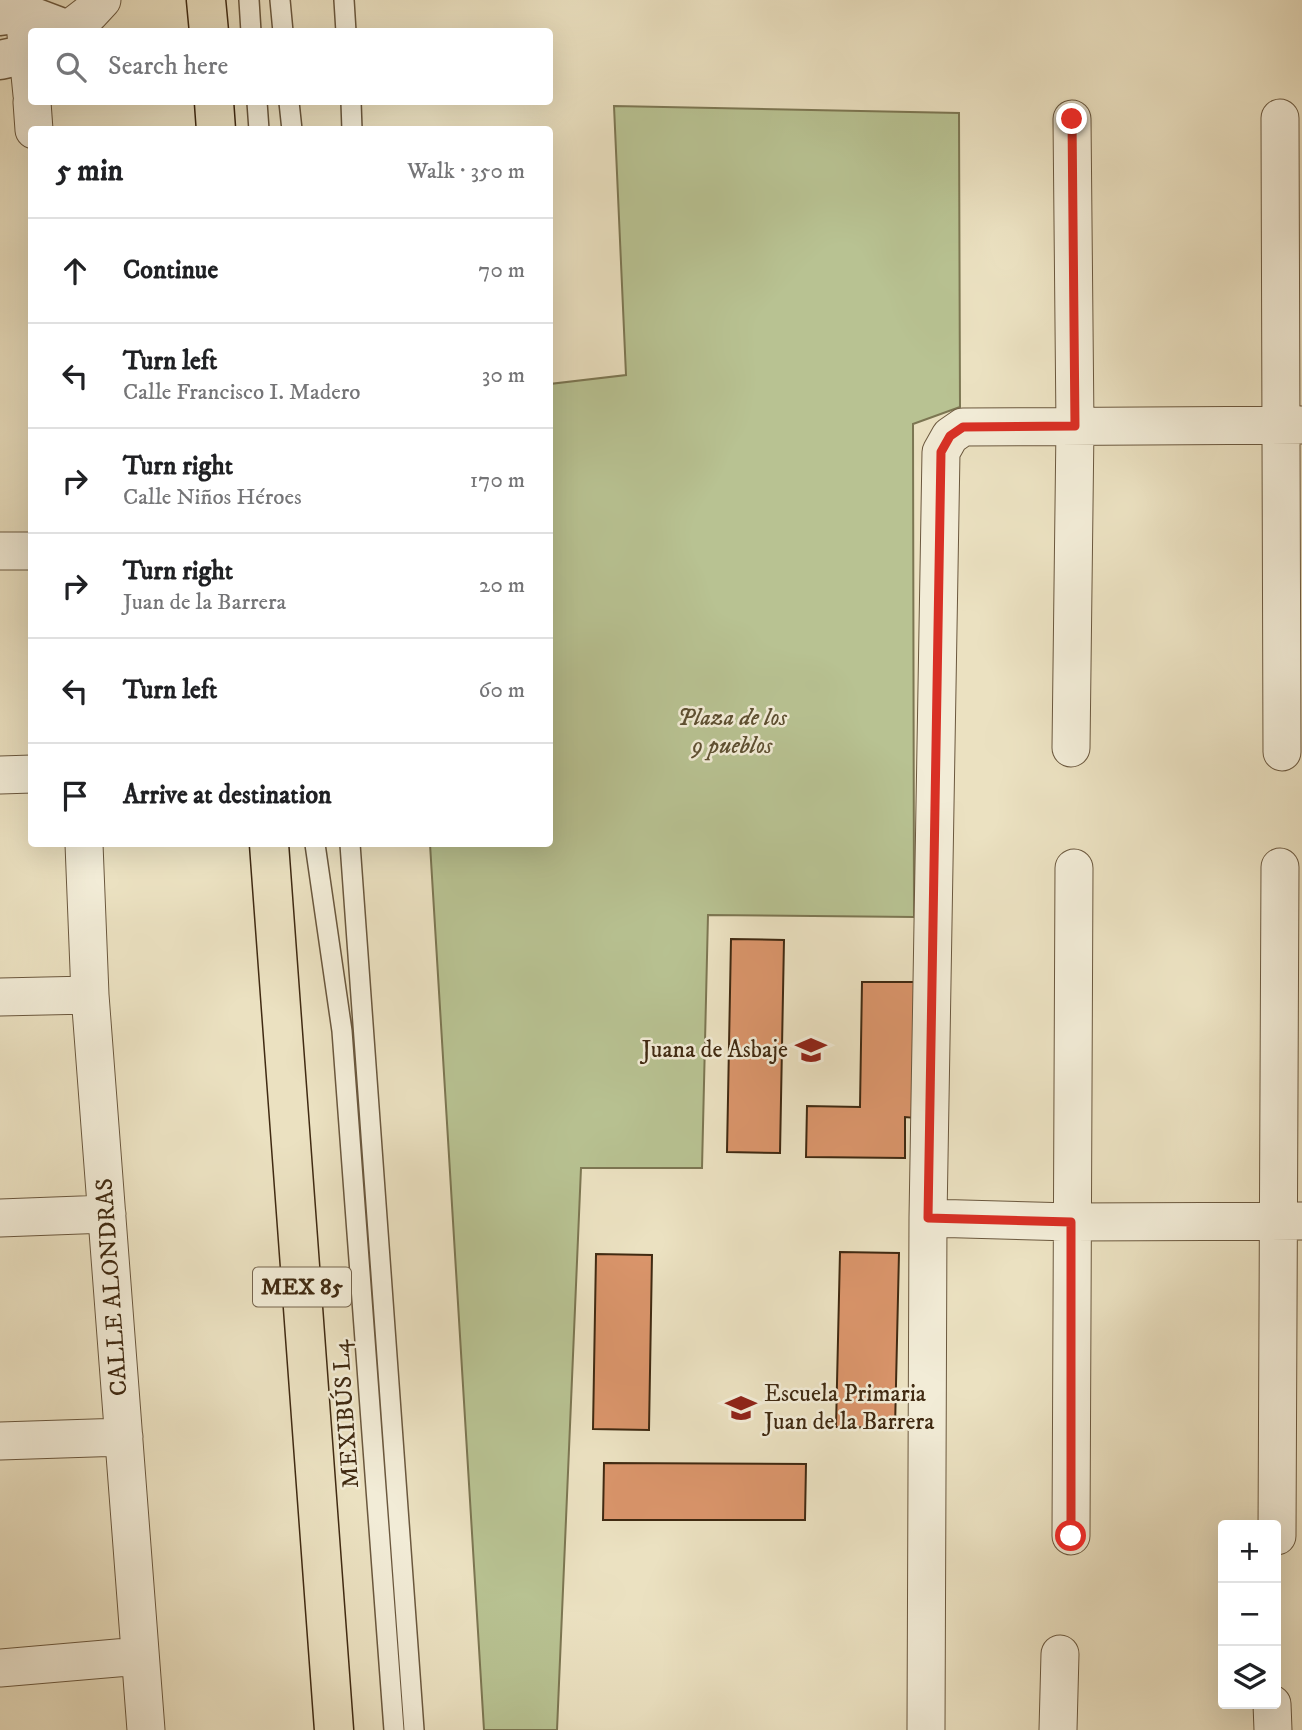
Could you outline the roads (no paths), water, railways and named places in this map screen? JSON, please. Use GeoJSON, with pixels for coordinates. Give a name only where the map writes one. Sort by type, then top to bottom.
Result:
{"type":"FeatureCollection","features":[{"type":"Feature","properties":{"kind":"main road"},"geometry":{"type":"LineString","coordinates":[[206,0],[209,28]]}},
{"type":"Feature","properties":{"kind":"main road"},"geometry":{"type":"LineString","coordinates":[[214,105],[216,126]]}},
{"type":"Feature","properties":{"kind":"main road","name":"MEX 85"},"geometry":{"type":"LineString","coordinates":[[269,847],[334,1730]]}},
{"type":"Feature","properties":{"kind":"street"},"geometry":{"type":"LineString","coordinates":[[70,28],[102,0]]}},
{"type":"Feature","properties":{"kind":"street"},"geometry":{"type":"LineString","coordinates":[[28,82],[12,15],[56,28]]}},
{"type":"Feature","properties":{"kind":"street"},"geometry":{"type":"LineString","coordinates":[[32,105],[34,126]]}},
{"type":"Feature","properties":{"kind":"street"},"geometry":{"type":"LineString","coordinates":[[1280,118],[1292,425],[1282,752]]}},
{"type":"Feature","properties":{"kind":"street"},"geometry":{"type":"LineString","coordinates":[[1071,748],[1075,426],[1072,119]]}},
{"type":"Feature","properties":{"kind":"street"},"geometry":{"type":"LineString","coordinates":[[926,1730],[928,1218],[941,452],[950,436],[963,427],[1292,425]]}},
{"type":"Feature","properties":{"kind":"street"},"geometry":{"type":"LineString","coordinates":[[0,551],[28,551]]}},
{"type":"Feature","properties":{"kind":"street"},"geometry":{"type":"LineString","coordinates":[[0,775],[28,774]]}},
{"type":"Feature","properties":{"kind":"street","name":"CALLE ALONDRAS"},"geometry":{"type":"LineString","coordinates":[[84,847],[90,995],[146,1730]]}},
{"type":"Feature","properties":{"kind":"street"},"geometry":{"type":"LineString","coordinates":[[1278,1520],[1291,1221],[1280,867]]}},
{"type":"Feature","properties":{"kind":"street"},"geometry":{"type":"LineString","coordinates":[[1071,1536],[1074,868]]}},
{"type":"Feature","properties":{"kind":"street"},"geometry":{"type":"LineString","coordinates":[[0,997],[90,995]]}},
{"type":"Feature","properties":{"kind":"street"},"geometry":{"type":"LineString","coordinates":[[0,1218],[107,1214]]}},
{"type":"Feature","properties":{"kind":"street"},"geometry":{"type":"LineString","coordinates":[[928,1218],[1071,1222],[1291,1221]]}},
{"type":"Feature","properties":{"kind":"street"},"geometry":{"type":"LineString","coordinates":[[0,1441],[124,1437]]}},
{"type":"Feature","properties":{"kind":"street"},"geometry":{"type":"LineString","coordinates":[[1058,1730],[1060,1654]]}},
{"type":"Feature","properties":{"kind":"street"},"geometry":{"type":"LineString","coordinates":[[0,1668],[140,1656]]}},
{"type":"Feature","properties":{"kind":"street"},"geometry":{"type":"LineString","coordinates":[[1272,1709],[1273,1730]]}},
{"type":"Feature","properties":{"kind":"lane"},"geometry":{"type":"LineString","coordinates":[[249,0],[251,28]]}},
{"type":"Feature","properties":{"kind":"lane"},"geometry":{"type":"LineString","coordinates":[[280,0],[283,28]]}},
{"type":"Feature","properties":{"kind":"lane"},"geometry":{"type":"LineString","coordinates":[[344,0],[346,28]]}},
{"type":"Feature","properties":{"kind":"lane"},"geometry":{"type":"LineString","coordinates":[[257,105],[259,126]]}},
{"type":"Feature","properties":{"kind":"lane"},"geometry":{"type":"LineString","coordinates":[[289,105],[292,126]]}},
{"type":"Feature","properties":{"kind":"lane"},"geometry":{"type":"LineString","coordinates":[[351,105],[352,126]]}},
{"type":"Feature","properties":{"kind":"lane","name":"MEXIBÚS L4"},"geometry":{"type":"LineString","coordinates":[[315,847],[342,1031],[394,1730]]}},
{"type":"Feature","properties":{"kind":"lane","name":"MEXIBÚS L4"},"geometry":{"type":"LineString","coordinates":[[350,847],[414,1730]]}},
{"type":"Feature","properties":{"kind":"place","name":"Juana de Asbaje"},"geometry":{"type":"Point","coordinates":[811,1050]}},
{"type":"Feature","properties":{"kind":"place","name":"Escuela Primaria Juan de la Barrera"},"geometry":{"type":"Point","coordinates":[741,1408]}},
{"type":"Feature","properties":{"kind":"park label","name":"Plaza de los 9 pueblos"},"geometry":{"type":"Point","coordinates":[732,732]}}]}
